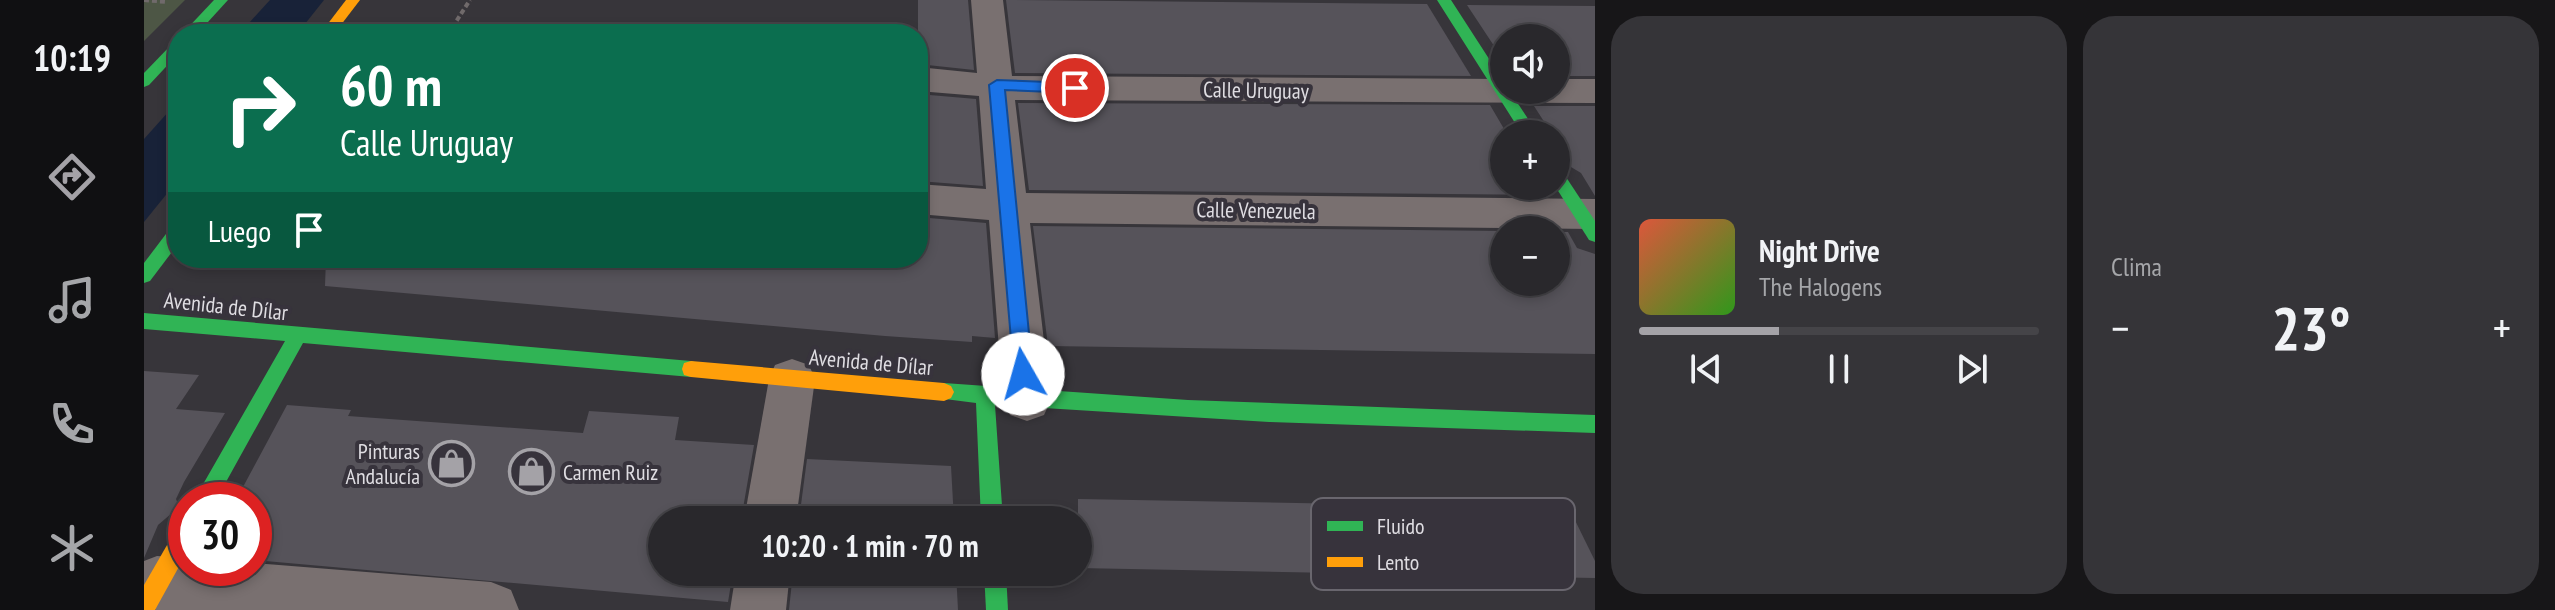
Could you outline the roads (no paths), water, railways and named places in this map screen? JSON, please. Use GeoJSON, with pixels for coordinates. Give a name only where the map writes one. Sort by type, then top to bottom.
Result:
{"type":"FeatureCollection","features":[{"type":"Feature","properties":{"kind":"main road"},"geometry":{"type":"LineString","coordinates":[[198,24],[221,0]]}},
{"type":"Feature","properties":{"kind":"main road"},"geometry":{"type":"LineString","coordinates":[[335,24],[353,0]]}},
{"type":"Feature","properties":{"kind":"main road"},"geometry":{"type":"LineString","coordinates":[[1444,0],[1490,72]]}},
{"type":"Feature","properties":{"kind":"main road"},"geometry":{"type":"LineString","coordinates":[[144,82],[168,57]]}},
{"type":"Feature","properties":{"kind":"main road"},"geometry":{"type":"LineString","coordinates":[[1570,194],[1590,221]]}},
{"type":"Feature","properties":{"kind":"main road"},"geometry":{"type":"LineString","coordinates":[[144,276],[168,244]]}},
{"type":"Feature","properties":{"kind":"main road","name":"Avenida de Dílar"},"geometry":{"type":"LineString","coordinates":[[144,321],[1027,400],[1320,417],[1595,424]]}},
{"type":"Feature","properties":{"kind":"main road"},"geometry":{"type":"LineString","coordinates":[[215,482],[297,337]]}},
{"type":"Feature","properties":{"kind":"main road"},"geometry":{"type":"LineString","coordinates":[[985,397],[991,506]]}},
{"type":"Feature","properties":{"kind":"main road"},"geometry":{"type":"LineString","coordinates":[[151,595],[168,565]]}},
{"type":"Feature","properties":{"kind":"main road"},"geometry":{"type":"LineString","coordinates":[[996,586],[997,610]]}},
{"type":"Feature","properties":{"kind":"street"},"geometry":{"type":"LineString","coordinates":[[987,0],[1027,400]]}},
{"type":"Feature","properties":{"kind":"street","name":"Calle Uruguay"},"geometry":{"type":"LineString","coordinates":[[928,80],[1030,88],[1490,91]]}},
{"type":"Feature","properties":{"kind":"street","name":"Calle Uruguay"},"geometry":{"type":"LineString","coordinates":[[1570,91],[1595,91]]}},
{"type":"Feature","properties":{"kind":"street","name":"Calle Venezuela"},"geometry":{"type":"LineString","coordinates":[[928,200],[1006,206],[1590,221]]}},
{"type":"Feature","properties":{"kind":"street"},"geometry":{"type":"LineString","coordinates":[[772,506],[792,379]]}},
{"type":"Feature","properties":{"kind":"street"},"geometry":{"type":"LineString","coordinates":[[758,610],[761,586]]}},
{"type":"Feature","properties":{"kind":"street"},"geometry":{"type":"LineString","coordinates":[[151,595],[491,610]]}},
{"type":"Feature","properties":{"kind":"water"},"geometry":{"type":"Polygon","coordinates":[[[270,0],[324,0],[305,24],[248,24],[270,0]]]}},
{"type":"Feature","properties":{"kind":"water"},"geometry":{"type":"Polygon","coordinates":[[[168,112],[168,192],[144,222],[144,139],[168,112]]]}},
{"type":"Feature","properties":{"kind":"place","name":"Pinturas Andalucía"},"geometry":{"type":"Point","coordinates":[451,464]}},
{"type":"Feature","properties":{"kind":"place","name":"Carmen Ruiz"},"geometry":{"type":"Point","coordinates":[532,472]}}]}
